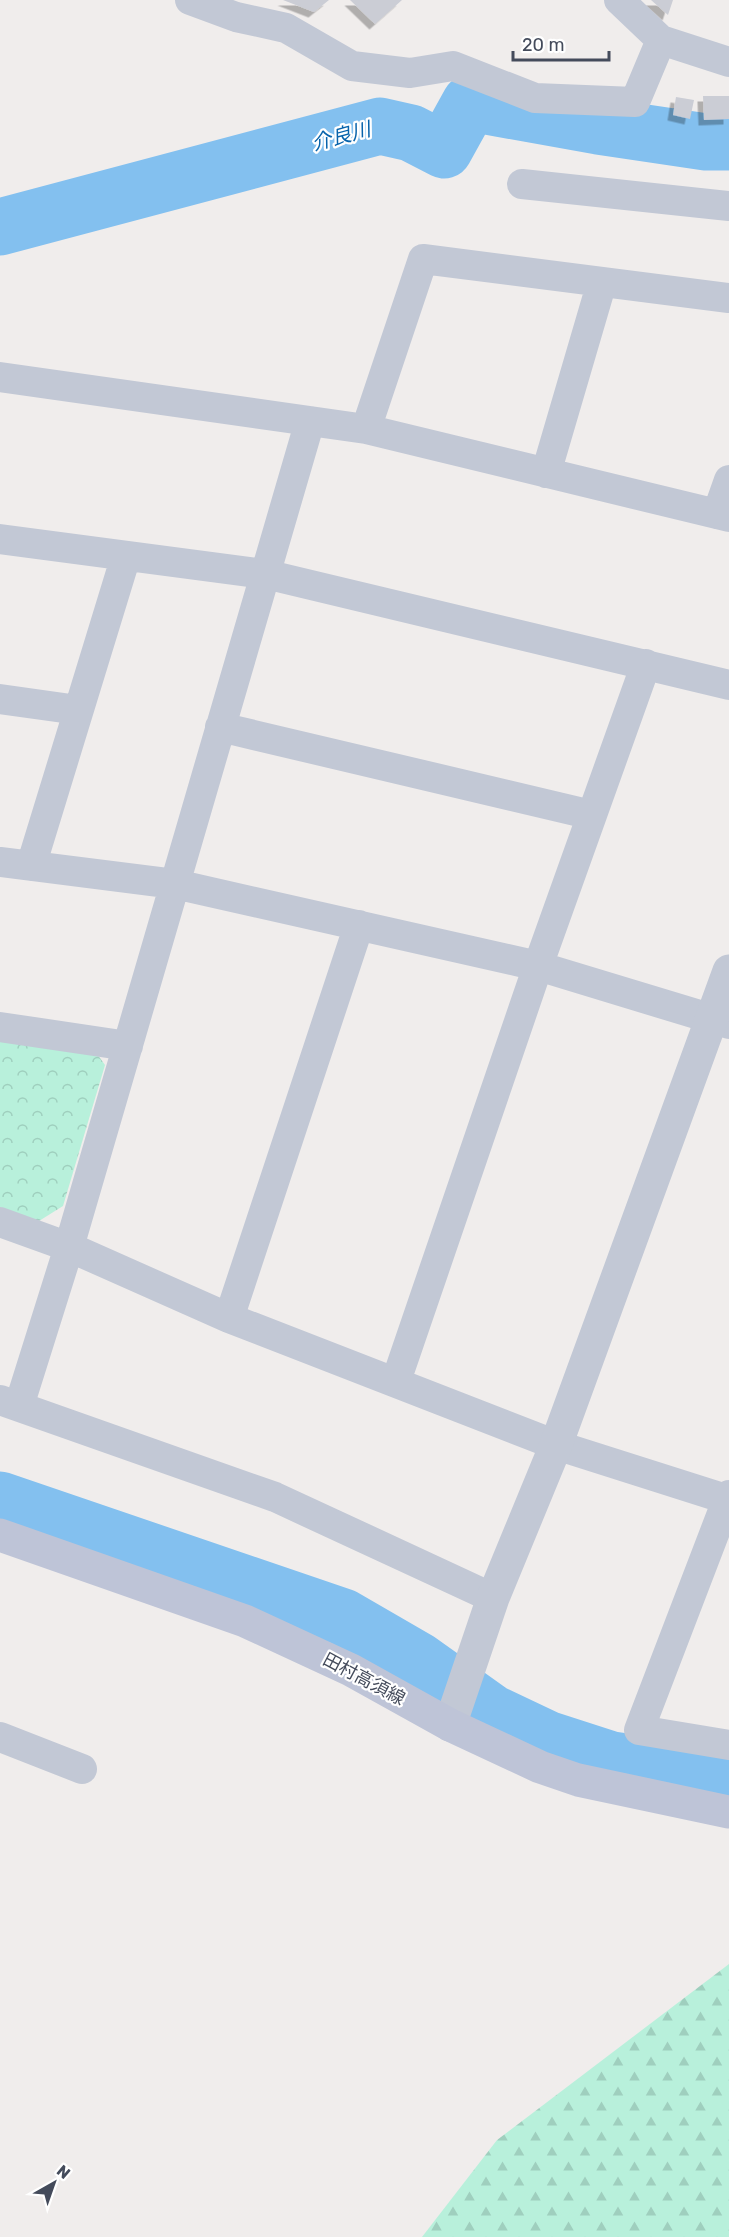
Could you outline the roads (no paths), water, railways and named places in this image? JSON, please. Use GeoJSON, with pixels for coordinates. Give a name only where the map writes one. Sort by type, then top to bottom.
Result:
{"type":"FeatureCollection","features":[{"type":"Feature","properties":{"kind":"main road","name":"田村高須線"},"geometry":{"type":"LineString","coordinates":[[0,1535],[245,1621],[351,1670],[456,1705],[540,1767],[578,1780],[729,1812]]}},
{"type":"Feature","properties":{"kind":"street"},"geometry":{"type":"LineString","coordinates":[[190,0],[236,16],[286,28],[352,66],[410,73],[453,66],[535,98],[635,102],[661,40]]}},
{"type":"Feature","properties":{"kind":"street"},"geometry":{"type":"LineString","coordinates":[[619,0],[661,40],[729,63]]}},
{"type":"Feature","properties":{"kind":"street"},"geometry":{"type":"LineString","coordinates":[[522,183],[729,206]]}},
{"type":"Feature","properties":{"kind":"street"},"geometry":{"type":"LineString","coordinates":[[366,429],[423,259],[729,298]]}},
{"type":"Feature","properties":{"kind":"street"},"geometry":{"type":"LineString","coordinates":[[546,473],[602,282]]}},
{"type":"Feature","properties":{"kind":"street"},"geometry":{"type":"LineString","coordinates":[[0,376],[366,429],[723,516],[729,480]]}},
{"type":"Feature","properties":{"kind":"street"},"geometry":{"type":"LineString","coordinates":[[310,421],[69,1246],[9,1403],[275,1497],[493,1598]]}},
{"type":"Feature","properties":{"kind":"street"},"geometry":{"type":"LineString","coordinates":[[0,539],[265,574],[729,685]]}},
{"type":"Feature","properties":{"kind":"street"},"geometry":{"type":"LineString","coordinates":[[31,867],[126,556]]}},
{"type":"Feature","properties":{"kind":"street"},"geometry":{"type":"LineString","coordinates":[[396,1381],[538,966],[646,664]]}},
{"type":"Feature","properties":{"kind":"street"},"geometry":{"type":"LineString","coordinates":[[0,699],[78,710]]}},
{"type":"Feature","properties":{"kind":"street"},"geometry":{"type":"LineString","coordinates":[[220,727],[592,815]]}},
{"type":"Feature","properties":{"kind":"street"},"geometry":{"type":"LineString","coordinates":[[0,862],[175,884],[538,966],[720,1022]]}},
{"type":"Feature","properties":{"kind":"street"},"geometry":{"type":"LineString","coordinates":[[229,1318],[358,925]]}},
{"type":"Feature","properties":{"kind":"street"},"geometry":{"type":"LineString","coordinates":[[456,1705],[493,1598],[556,1445],[720,1022],[729,971]]}},
{"type":"Feature","properties":{"kind":"street"},"geometry":{"type":"LineString","coordinates":[[0,1027],[128,1046]]}},
{"type":"Feature","properties":{"kind":"street"},"geometry":{"type":"LineString","coordinates":[[0,1222],[69,1246],[229,1318],[556,1445],[728,1498],[639,1730],[729,1745]]}},
{"type":"Feature","properties":{"kind":"street"},"geometry":{"type":"LineString","coordinates":[[0,1737],[82,1768]]}},
{"type":"Feature","properties":{"kind":"waterway","name":"介良川"},"geometry":{"type":"LineString","coordinates":[[0,227],[380,126],[411,133],[444,150],[470,103],[598,126],[706,142],[729,142]]}},
{"type":"Feature","properties":{"kind":"waterway"},"geometry":{"type":"LineString","coordinates":[[0,1500],[343,1617],[419,1661],[492,1713],[547,1739],[612,1760],[729,1777]]}}]}
